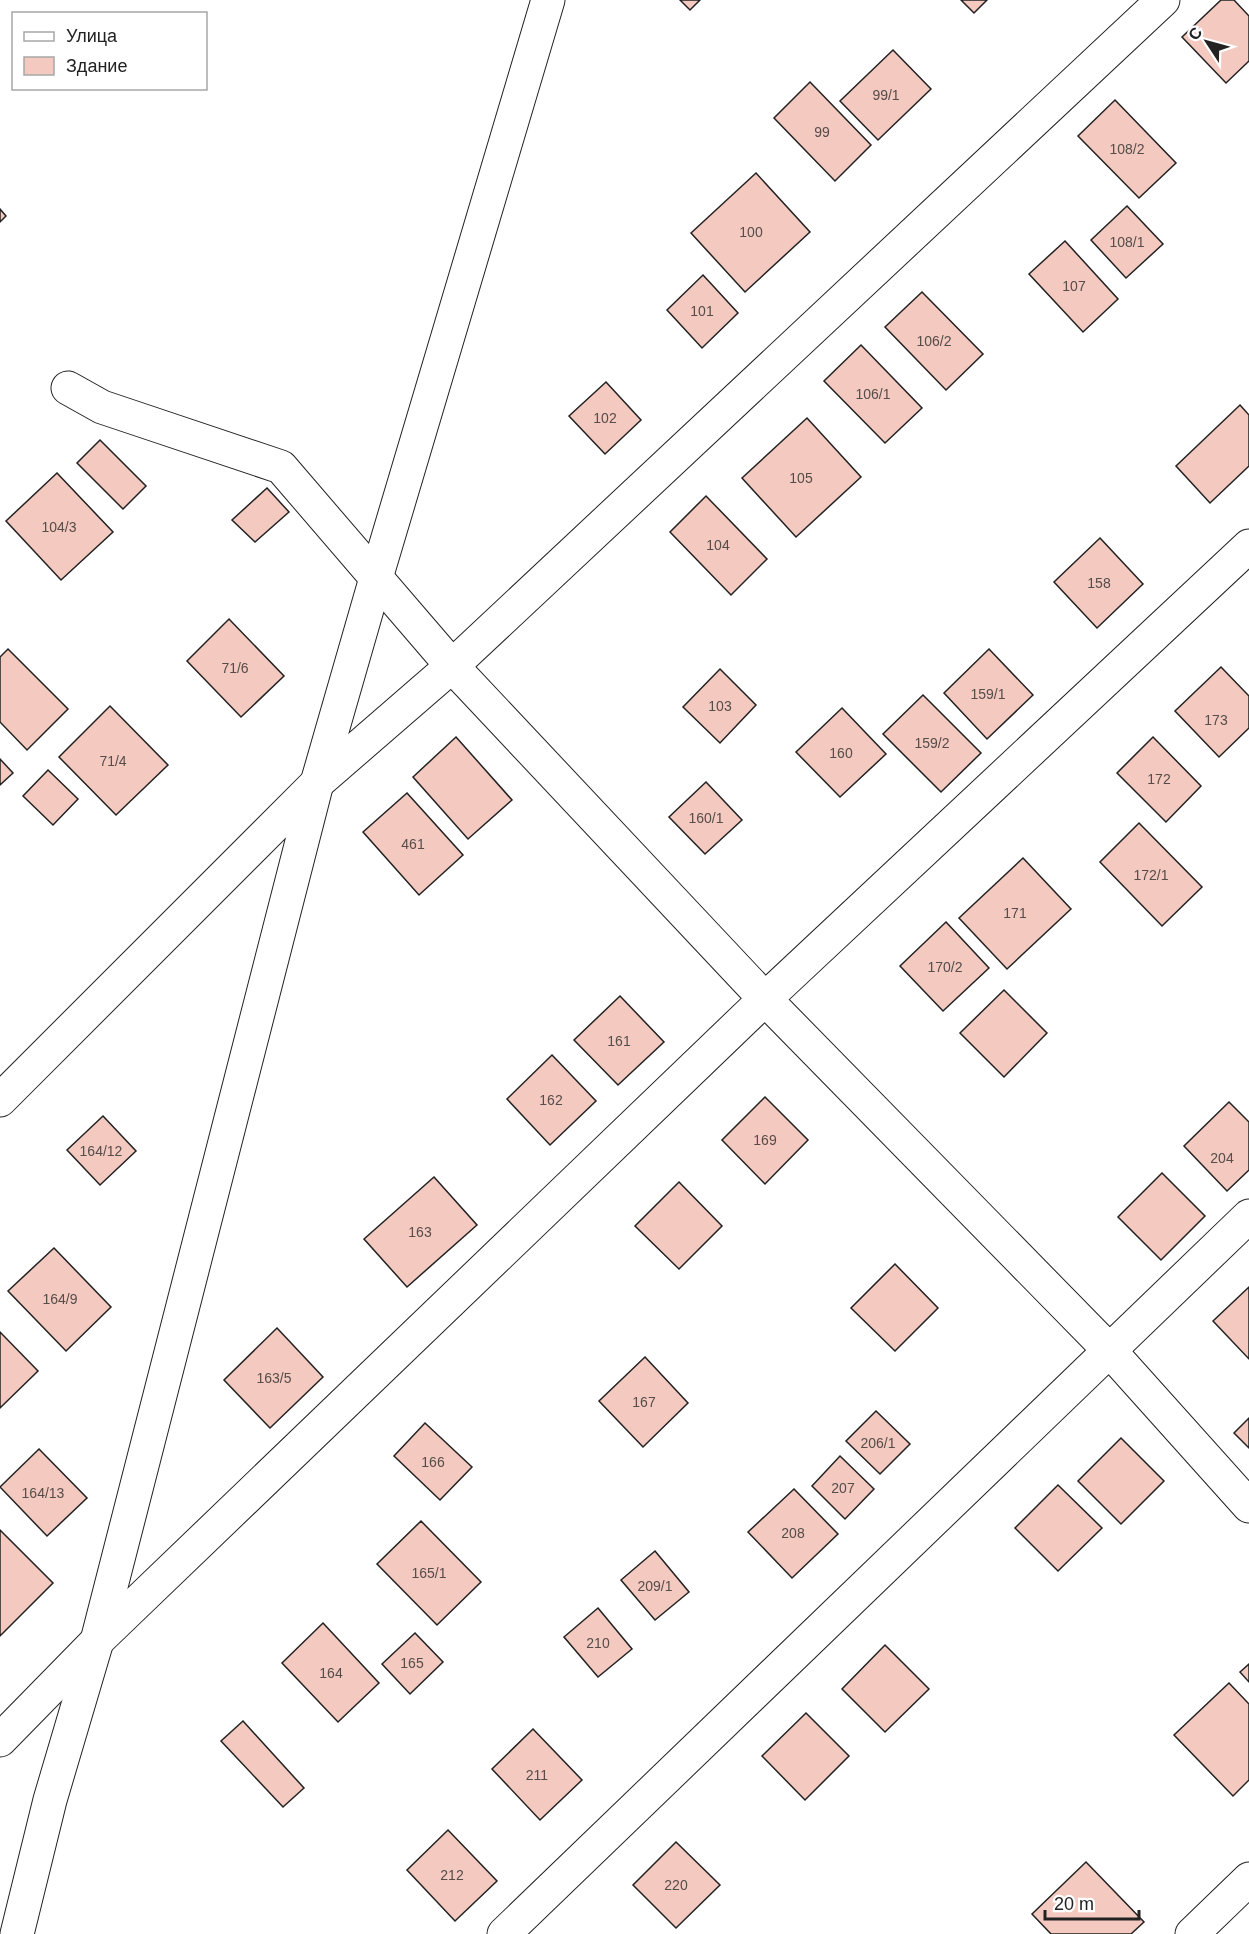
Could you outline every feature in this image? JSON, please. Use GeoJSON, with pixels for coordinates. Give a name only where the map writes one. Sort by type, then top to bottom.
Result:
{"type":"FeatureCollection","features":[{"type":"Feature","properties":{"kind":"street"},"geometry":{"type":"LineString","coordinates":[[16,1934],[50,1800],[97,1641],[317,783],[548,0]]}},
{"type":"Feature","properties":{"kind":"street"},"geometry":{"type":"LineString","coordinates":[[0,1100],[317,783],[452,666],[1163,0]]}},
{"type":"Feature","properties":{"kind":"street"},"geometry":{"type":"LineString","coordinates":[[68,388],[102,407],[281,467],[452,666],[765,999],[1110,1351],[1249,1506]]}},
{"type":"Feature","properties":{"kind":"street"},"geometry":{"type":"LineString","coordinates":[[0,1740],[97,1641],[765,999],[1249,546]]}},
{"type":"Feature","properties":{"kind":"street"},"geometry":{"type":"LineString","coordinates":[[504,1934],[1249,1216]]}},
{"type":"Feature","properties":{"kind":"street"},"geometry":{"type":"LineString","coordinates":[[1192,1934],[1249,1879]]}},
{"type":"Feature","properties":{"kind":"building"},"geometry":{"type":"Polygon","coordinates":[[[680,0],[700,0],[690,10],[680,0]]]}},
{"type":"Feature","properties":{"kind":"building"},"geometry":{"type":"Polygon","coordinates":[[[961,0],[987,0],[974,13],[961,0]]]}},
{"type":"Feature","properties":{"kind":"building"},"geometry":{"type":"Polygon","coordinates":[[[1221,0],[1234,0],[1249,16],[1249,61],[1226,83],[1182,37],[1221,0]]]}},
{"type":"Feature","properties":{"kind":"building"},"geometry":{"type":"Polygon","coordinates":[[[893,50],[931,89],[878,140],[840,101],[893,50]]]}},
{"type":"Feature","properties":{"kind":"building"},"geometry":{"type":"Polygon","coordinates":[[[810,82],[871,145],[835,181],[774,118],[810,82]]]}},
{"type":"Feature","properties":{"kind":"building"},"geometry":{"type":"Polygon","coordinates":[[[1115,100],[1176,163],[1139,198],[1078,136],[1115,100]]]}},
{"type":"Feature","properties":{"kind":"building"},"geometry":{"type":"Polygon","coordinates":[[[756,173],[810,232],[745,292],[691,233],[756,173]]]}},
{"type":"Feature","properties":{"kind":"building"},"geometry":{"type":"Polygon","coordinates":[[[1127,206],[1163,244],[1126,278],[1091,240],[1127,206]]]}},
{"type":"Feature","properties":{"kind":"building"},"geometry":{"type":"Polygon","coordinates":[[[0,209],[6,216],[0,222],[0,209]]]}},
{"type":"Feature","properties":{"kind":"building"},"geometry":{"type":"Polygon","coordinates":[[[1065,241],[1118,299],[1083,332],[1029,274],[1065,241]]]}},
{"type":"Feature","properties":{"kind":"building"},"geometry":{"type":"Polygon","coordinates":[[[703,275],[738,313],[702,348],[667,310],[703,275]]]}},
{"type":"Feature","properties":{"kind":"building"},"geometry":{"type":"Polygon","coordinates":[[[922,292],[983,354],[946,390],[885,327],[922,292]]]}},
{"type":"Feature","properties":{"kind":"building"},"geometry":{"type":"Polygon","coordinates":[[[861,345],[922,408],[885,443],[824,381],[861,345]]]}},
{"type":"Feature","properties":{"kind":"building"},"geometry":{"type":"Polygon","coordinates":[[[606,382],[641,420],[605,454],[569,416],[606,382]]]}},
{"type":"Feature","properties":{"kind":"building"},"geometry":{"type":"Polygon","coordinates":[[[1240,405],[1249,415],[1249,466],[1210,503],[1176,466],[1240,405]]]}},
{"type":"Feature","properties":{"kind":"building"},"geometry":{"type":"Polygon","coordinates":[[[807,418],[861,477],[796,537],[742,478],[807,418]]]}},
{"type":"Feature","properties":{"kind":"building"},"geometry":{"type":"Polygon","coordinates":[[[100,440],[146,486],[123,509],[77,463],[100,440]]]}},
{"type":"Feature","properties":{"kind":"building"},"geometry":{"type":"Polygon","coordinates":[[[57,473],[113,532],[61,580],[6,521],[57,473]]]}},
{"type":"Feature","properties":{"kind":"building"},"geometry":{"type":"Polygon","coordinates":[[[267,488],[289,512],[255,542],[232,520],[267,488]]]}},
{"type":"Feature","properties":{"kind":"building"},"geometry":{"type":"Polygon","coordinates":[[[706,496],[767,559],[731,595],[670,532],[706,496]]]}},
{"type":"Feature","properties":{"kind":"building"},"geometry":{"type":"Polygon","coordinates":[[[1100,538],[1143,584],[1097,628],[1054,582],[1100,538]]]}},
{"type":"Feature","properties":{"kind":"building"},"geometry":{"type":"Polygon","coordinates":[[[229,619],[284,676],[241,717],[187,661],[229,619]]]}},
{"type":"Feature","properties":{"kind":"building"},"geometry":{"type":"Polygon","coordinates":[[[8,649],[68,709],[27,750],[0,722],[0,657],[8,649]]]}},
{"type":"Feature","properties":{"kind":"building"},"geometry":{"type":"Polygon","coordinates":[[[989,649],[1033,695],[987,739],[944,693],[989,649]]]}},
{"type":"Feature","properties":{"kind":"building"},"geometry":{"type":"Polygon","coordinates":[[[1221,667],[1249,696],[1249,728],[1219,757],[1175,711],[1221,667]]]}},
{"type":"Feature","properties":{"kind":"building"},"geometry":{"type":"Polygon","coordinates":[[[720,669],[756,705],[720,743],[683,707],[720,669]]]}},
{"type":"Feature","properties":{"kind":"building"},"geometry":{"type":"Polygon","coordinates":[[[923,695],[981,753],[941,792],[883,734],[923,695]]]}},
{"type":"Feature","properties":{"kind":"building"},"geometry":{"type":"Polygon","coordinates":[[[110,706],[168,765],[116,815],[59,757],[110,706]]]}},
{"type":"Feature","properties":{"kind":"building"},"geometry":{"type":"Polygon","coordinates":[[[842,708],[886,754],[840,797],[796,752],[842,708]]]}},
{"type":"Feature","properties":{"kind":"building"},"geometry":{"type":"Polygon","coordinates":[[[456,737],[512,800],[468,839],[413,777],[456,737]]]}},
{"type":"Feature","properties":{"kind":"building"},"geometry":{"type":"Polygon","coordinates":[[[1153,737],[1201,786],[1166,822],[1117,773],[1153,737]]]}},
{"type":"Feature","properties":{"kind":"building"},"geometry":{"type":"Polygon","coordinates":[[[0,759],[13,773],[0,785],[0,759]]]}},
{"type":"Feature","properties":{"kind":"building"},"geometry":{"type":"Polygon","coordinates":[[[48,770],[78,799],[53,825],[23,796],[48,770]]]}},
{"type":"Feature","properties":{"kind":"building"},"geometry":{"type":"Polygon","coordinates":[[[706,782],[742,820],[705,854],[669,817],[706,782]]]}},
{"type":"Feature","properties":{"kind":"building"},"geometry":{"type":"Polygon","coordinates":[[[407,793],[463,855],[419,895],[363,832],[407,793]]]}},
{"type":"Feature","properties":{"kind":"building"},"geometry":{"type":"Polygon","coordinates":[[[1139,823],[1202,887],[1162,926],[1100,862],[1139,823]]]}},
{"type":"Feature","properties":{"kind":"building"},"geometry":{"type":"Polygon","coordinates":[[[1023,858],[1071,909],[1007,969],[959,918],[1023,858]]]}},
{"type":"Feature","properties":{"kind":"building"},"geometry":{"type":"Polygon","coordinates":[[[946,922],[989,968],[943,1011],[900,966],[946,922]]]}},
{"type":"Feature","properties":{"kind":"building"},"geometry":{"type":"Polygon","coordinates":[[[1004,990],[1047,1033],[1004,1077],[960,1033],[1004,990]]]}},
{"type":"Feature","properties":{"kind":"building"},"geometry":{"type":"Polygon","coordinates":[[[620,996],[664,1042],[618,1085],[574,1040],[620,996]]]}},
{"type":"Feature","properties":{"kind":"building"},"geometry":{"type":"Polygon","coordinates":[[[552,1055],[596,1101],[550,1145],[507,1099],[552,1055]]]}},
{"type":"Feature","properties":{"kind":"building"},"geometry":{"type":"Polygon","coordinates":[[[765,1097],[808,1140],[765,1184],[722,1140],[765,1097]]]}},
{"type":"Feature","properties":{"kind":"building"},"geometry":{"type":"Polygon","coordinates":[[[1229,1102],[1249,1122],[1249,1170],[1227,1191],[1184,1146],[1229,1102]]]}},
{"type":"Feature","properties":{"kind":"building"},"geometry":{"type":"Polygon","coordinates":[[[103,1116],[136,1151],[100,1185],[67,1150],[103,1116]]]}},
{"type":"Feature","properties":{"kind":"building"},"geometry":{"type":"Polygon","coordinates":[[[1162,1173],[1205,1216],[1161,1260],[1118,1217],[1162,1173]]]}},
{"type":"Feature","properties":{"kind":"building"},"geometry":{"type":"Polygon","coordinates":[[[434,1177],[477,1225],[407,1287],[364,1239],[434,1177]]]}},
{"type":"Feature","properties":{"kind":"building"},"geometry":{"type":"Polygon","coordinates":[[[679,1182],[722,1226],[679,1269],[635,1226],[679,1182]]]}},
{"type":"Feature","properties":{"kind":"building"},"geometry":{"type":"Polygon","coordinates":[[[54,1248],[111,1307],[66,1351],[8,1291],[54,1248]]]}},
{"type":"Feature","properties":{"kind":"building"},"geometry":{"type":"Polygon","coordinates":[[[895,1264],[938,1308],[895,1351],[851,1308],[895,1264]]]}},
{"type":"Feature","properties":{"kind":"building"},"geometry":{"type":"Polygon","coordinates":[[[1249,1287],[1249,1359],[1213,1321],[1249,1287]]]}},
{"type":"Feature","properties":{"kind":"building"},"geometry":{"type":"Polygon","coordinates":[[[277,1328],[323,1377],[270,1428],[224,1380],[277,1328]]]}},
{"type":"Feature","properties":{"kind":"building"},"geometry":{"type":"Polygon","coordinates":[[[0,1332],[38,1371],[0,1408],[0,1332]]]}},
{"type":"Feature","properties":{"kind":"building"},"geometry":{"type":"Polygon","coordinates":[[[645,1357],[688,1403],[643,1447],[599,1401],[645,1357]]]}},
{"type":"Feature","properties":{"kind":"building"},"geometry":{"type":"Polygon","coordinates":[[[876,1411],[910,1444],[880,1474],[846,1441],[876,1411]]]}},
{"type":"Feature","properties":{"kind":"building"},"geometry":{"type":"Polygon","coordinates":[[[1249,1418],[1249,1448],[1234,1433],[1249,1418]]]}},
{"type":"Feature","properties":{"kind":"building"},"geometry":{"type":"Polygon","coordinates":[[[425,1423],[472,1467],[440,1500],[394,1456],[425,1423]]]}},
{"type":"Feature","properties":{"kind":"building"},"geometry":{"type":"Polygon","coordinates":[[[1121,1438],[1164,1481],[1121,1524],[1078,1481],[1121,1438]]]}},
{"type":"Feature","properties":{"kind":"building"},"geometry":{"type":"Polygon","coordinates":[[[39,1449],[87,1498],[47,1536],[0,1487],[39,1449]]]}},
{"type":"Feature","properties":{"kind":"building"},"geometry":{"type":"Polygon","coordinates":[[[840,1456],[874,1489],[845,1519],[812,1486],[840,1456]]]}},
{"type":"Feature","properties":{"kind":"building"},"geometry":{"type":"Polygon","coordinates":[[[1058,1485],[1102,1528],[1058,1571],[1015,1528],[1058,1485]]]}},
{"type":"Feature","properties":{"kind":"building"},"geometry":{"type":"Polygon","coordinates":[[[794,1489],[838,1534],[792,1578],[748,1532],[794,1489]]]}},
{"type":"Feature","properties":{"kind":"building"},"geometry":{"type":"Polygon","coordinates":[[[421,1521],[481,1582],[437,1625],[377,1564],[421,1521]]]}},
{"type":"Feature","properties":{"kind":"building"},"geometry":{"type":"Polygon","coordinates":[[[0,1530],[53,1583],[0,1636],[0,1530]]]}},
{"type":"Feature","properties":{"kind":"building"},"geometry":{"type":"Polygon","coordinates":[[[655,1551],[689,1592],[655,1620],[621,1580],[655,1551]]]}},
{"type":"Feature","properties":{"kind":"building"},"geometry":{"type":"Polygon","coordinates":[[[598,1608],[632,1649],[598,1677],[564,1637],[598,1608]]]}},
{"type":"Feature","properties":{"kind":"building"},"geometry":{"type":"Polygon","coordinates":[[[323,1623],[379,1683],[338,1722],[282,1663],[323,1623]]]}},
{"type":"Feature","properties":{"kind":"building"},"geometry":{"type":"Polygon","coordinates":[[[415,1633],[443,1662],[410,1694],[382,1664],[415,1633]]]}},
{"type":"Feature","properties":{"kind":"building"},"geometry":{"type":"Polygon","coordinates":[[[885,1645],[929,1689],[885,1732],[842,1689],[885,1645]]]}},
{"type":"Feature","properties":{"kind":"building"},"geometry":{"type":"Polygon","coordinates":[[[1249,1664],[1249,1682],[1240,1672],[1249,1664]]]}},
{"type":"Feature","properties":{"kind":"building"},"geometry":{"type":"Polygon","coordinates":[[[1229,1683],[1249,1704],[1249,1780],[1233,1796],[1174,1735],[1229,1683]]]}},
{"type":"Feature","properties":{"kind":"building"},"geometry":{"type":"Polygon","coordinates":[[[806,1713],[849,1756],[805,1800],[762,1756],[806,1713]]]}},
{"type":"Feature","properties":{"kind":"building"},"geometry":{"type":"Polygon","coordinates":[[[243,1721],[304,1788],[283,1807],[221,1741],[243,1721]]]}},
{"type":"Feature","properties":{"kind":"building"},"geometry":{"type":"Polygon","coordinates":[[[533,1729],[582,1780],[540,1820],[492,1769],[533,1729]]]}},
{"type":"Feature","properties":{"kind":"building"},"geometry":{"type":"Polygon","coordinates":[[[448,1830],[497,1881],[455,1921],[407,1870],[448,1830]]]}},
{"type":"Feature","properties":{"kind":"building"},"geometry":{"type":"Polygon","coordinates":[[[676,1842],[720,1885],[676,1928],[633,1885],[676,1842]]]}},
{"type":"Feature","properties":{"kind":"building"},"geometry":{"type":"Polygon","coordinates":[[[1086,1862],[1144,1922],[1131,1934],[1051,1934],[1032,1914],[1086,1862]]]}}]}
